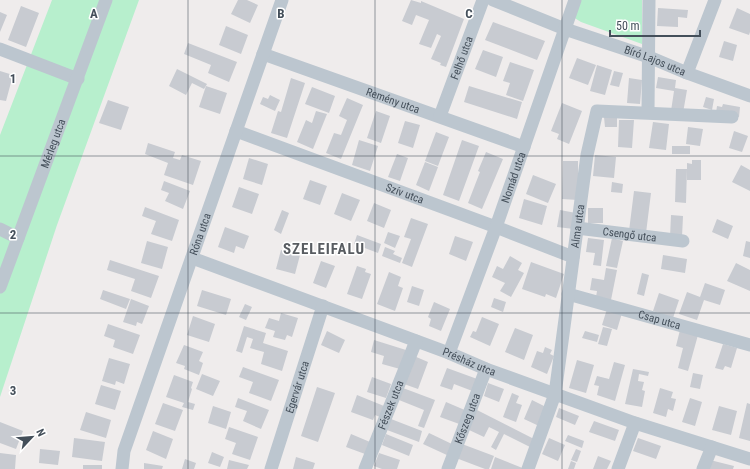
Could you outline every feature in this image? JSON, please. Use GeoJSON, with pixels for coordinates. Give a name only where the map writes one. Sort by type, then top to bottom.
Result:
{"type":"FeatureCollection","features":[{"type":"Feature","properties":{"kind":"street","name":"Mérleg utca"},"geometry":{"type":"LineString","coordinates":[[0,287],[78,80],[106,0]]}},
{"type":"Feature","properties":{"kind":"street","name":"Róna utca"},"geometry":{"type":"LineString","coordinates":[[122,469],[124,451],[282,0]]}},
{"type":"Feature","properties":{"kind":"street","name":"Felhő utca"},"geometry":{"type":"LineString","coordinates":[[440,116],[483,0]]}},
{"type":"Feature","properties":{"kind":"street","name":"Bíró Lajos utca"},"geometry":{"type":"LineString","coordinates":[[493,0],[565,29],[649,57],[687,73],[750,96]]}},
{"type":"Feature","properties":{"kind":"street","name":"Nomád utca"},"geometry":{"type":"LineString","coordinates":[[449,353],[496,226],[575,0]]}},
{"type":"Feature","properties":{"kind":"street"},"geometry":{"type":"LineString","coordinates":[[648,112],[649,0]]}},
{"type":"Feature","properties":{"kind":"street"},"geometry":{"type":"LineString","coordinates":[[687,73],[715,0]]}},
{"type":"Feature","properties":{"kind":"street"},"geometry":{"type":"LineString","coordinates":[[0,50],[78,80]]}},
{"type":"Feature","properties":{"kind":"street","name":"Remény utca"},"geometry":{"type":"LineString","coordinates":[[263,54],[524,147]]}},
{"type":"Feature","properties":{"kind":"street","name":"Alma utca"},"geometry":{"type":"LineString","coordinates":[[528,469],[555,394],[587,155],[597,111],[648,112],[732,117]]}},
{"type":"Feature","properties":{"kind":"street","name":"Szív utca"},"geometry":{"type":"LineString","coordinates":[[236,131],[496,226],[573,257]]}},
{"type":"Feature","properties":{"kind":"street","name":"Csengő utca"},"geometry":{"type":"LineString","coordinates":[[577,228],[683,240]]}},
{"type":"Feature","properties":{"kind":"street"},"geometry":{"type":"LineString","coordinates":[[0,230],[18,238]]}},
{"type":"Feature","properties":{"kind":"street","name":"Présház utca"},"geometry":{"type":"LineString","coordinates":[[192,258],[449,353],[486,369],[635,423],[750,459]]}},
{"type":"Feature","properties":{"kind":"street","name":"Csap utca"},"geometry":{"type":"LineString","coordinates":[[568,294],[750,345]]}},
{"type":"Feature","properties":{"kind":"street","name":"Egervár utca"},"geometry":{"type":"LineString","coordinates":[[271,469],[323,306]]}},
{"type":"Feature","properties":{"kind":"street","name":"Fészek utca"},"geometry":{"type":"LineString","coordinates":[[365,469],[416,341]]}},
{"type":"Feature","properties":{"kind":"street","name":"Kőszeg utca"},"geometry":{"type":"LineString","coordinates":[[448,469],[486,369]]}},
{"type":"Feature","properties":{"kind":"street"},"geometry":{"type":"LineString","coordinates":[[618,469],[635,423]]}},
{"type":"Feature","properties":{"kind":"street"},"geometry":{"type":"LineString","coordinates":[[703,469],[712,447]]}},
{"type":"Feature","properties":{"kind":"green space"},"geometry":{"type":"Polygon","coordinates":[[[52,0],[139,0],[57,225],[0,397],[0,135],[52,0]]]}},
{"type":"Feature","properties":{"kind":"green space"},"geometry":{"type":"Polygon","coordinates":[[[579,0],[642,0],[642,44],[581,22],[573,17],[579,0]]]}},
{"type":"Feature","properties":{"kind":"building"},"geometry":{"type":"Polygon","coordinates":[[[238,0],[247,0],[258,5],[250,23],[231,14],[238,0]]]}},
{"type":"Feature","properties":{"kind":"building"},"geometry":{"type":"Polygon","coordinates":[[[411,0],[421,3],[421,1],[464,19],[446,67],[431,59],[441,36],[437,34],[431,48],[419,44],[429,20],[416,15],[412,25],[402,21],[411,0]]]}},
{"type":"Feature","properties":{"kind":"building"},"geometry":{"type":"Polygon","coordinates":[[[21,6],[39,13],[26,47],[8,40],[21,6]]]}},
{"type":"Feature","properties":{"kind":"building"},"geometry":{"type":"Polygon","coordinates":[[[658,8],[688,10],[687,18],[678,17],[678,27],[657,26],[658,8]]]}},
{"type":"Feature","properties":{"kind":"building"},"geometry":{"type":"Polygon","coordinates":[[[737,8],[750,14],[749,35],[729,28],[737,8]]]}},
{"type":"Feature","properties":{"kind":"building"},"geometry":{"type":"Polygon","coordinates":[[[0,12],[7,15],[0,32],[0,12]]]}},
{"type":"Feature","properties":{"kind":"building"},"geometry":{"type":"Polygon","coordinates":[[[493,22],[545,41],[537,60],[485,40],[493,22]]]}},
{"type":"Feature","properties":{"kind":"building"},"geometry":{"type":"Polygon","coordinates":[[[226,26],[248,35],[241,54],[219,45],[226,26]]]}},
{"type":"Feature","properties":{"kind":"building"},"geometry":{"type":"Polygon","coordinates":[[[724,41],[737,45],[733,61],[719,57],[724,41]]]}},
{"type":"Feature","properties":{"kind":"building"},"geometry":{"type":"Polygon","coordinates":[[[188,43],[237,62],[229,82],[208,73],[211,65],[184,54],[188,43]]]}},
{"type":"Feature","properties":{"kind":"building"},"geometry":{"type":"Polygon","coordinates":[[[483,50],[503,57],[496,77],[475,69],[483,50]]]}},
{"type":"Feature","properties":{"kind":"building"},"geometry":{"type":"Polygon","coordinates":[[[577,58],[596,65],[588,85],[569,78],[577,58]]]}},
{"type":"Feature","properties":{"kind":"building"},"geometry":{"type":"Polygon","coordinates":[[[510,62],[534,70],[523,101],[506,95],[510,83],[503,81],[510,62]]]}},
{"type":"Feature","properties":{"kind":"building"},"geometry":{"type":"Polygon","coordinates":[[[597,65],[612,70],[605,95],[590,91],[597,65]]]}},
{"type":"Feature","properties":{"kind":"building"},"geometry":{"type":"Polygon","coordinates":[[[177,69],[207,84],[204,89],[192,83],[186,95],[169,86],[177,69]]]}},
{"type":"Feature","properties":{"kind":"building"},"geometry":{"type":"Polygon","coordinates":[[[0,71],[13,75],[6,101],[0,100],[0,71]]]}},
{"type":"Feature","properties":{"kind":"building"},"geometry":{"type":"Polygon","coordinates":[[[614,71],[623,73],[619,87],[610,85],[614,71]]]}},
{"type":"Feature","properties":{"kind":"building"},"geometry":{"type":"Polygon","coordinates":[[[658,77],[676,80],[675,88],[687,90],[683,113],[671,111],[674,91],[656,88],[658,77]]]}},
{"type":"Feature","properties":{"kind":"building"},"geometry":{"type":"Polygon","coordinates":[[[291,78],[305,83],[287,138],[271,133],[278,111],[281,112],[291,78]]]}},
{"type":"Feature","properties":{"kind":"building"},"geometry":{"type":"Polygon","coordinates":[[[629,78],[642,80],[640,104],[627,103],[629,78]]]}},
{"type":"Feature","properties":{"kind":"building"},"geometry":{"type":"Polygon","coordinates":[[[206,86],[227,93],[220,114],[199,107],[206,86]]]}},
{"type":"Feature","properties":{"kind":"building"},"geometry":{"type":"Polygon","coordinates":[[[469,86],[522,102],[517,119],[464,102],[469,86]]]}},
{"type":"Feature","properties":{"kind":"building"},"geometry":{"type":"Polygon","coordinates":[[[312,87],[335,96],[329,113],[305,104],[312,87]]]}},
{"type":"Feature","properties":{"kind":"building"},"geometry":{"type":"Polygon","coordinates":[[[270,95],[280,100],[275,111],[260,104],[263,97],[268,99],[270,95]]]}},
{"type":"Feature","properties":{"kind":"building"},"geometry":{"type":"Polygon","coordinates":[[[706,97],[714,99],[712,110],[703,107],[706,97]]]}},
{"type":"Feature","properties":{"kind":"building"},"geometry":{"type":"Polygon","coordinates":[[[347,98],[363,105],[341,159],[326,153],[334,133],[341,135],[347,120],[339,116],[347,98]]]}},
{"type":"Feature","properties":{"kind":"building"},"geometry":{"type":"Polygon","coordinates":[[[108,100],[129,107],[121,130],[99,123],[108,100]]]}},
{"type":"Feature","properties":{"kind":"building"},"geometry":{"type":"Polygon","coordinates":[[[562,103],[582,111],[569,144],[557,139],[559,134],[551,131],[562,103]]]}},
{"type":"Feature","properties":{"kind":"building"},"geometry":{"type":"Polygon","coordinates":[[[723,104],[740,107],[739,117],[716,113],[717,106],[722,107],[723,104]]]}},
{"type":"Feature","properties":{"kind":"building"},"geometry":{"type":"Polygon","coordinates":[[[316,111],[327,114],[313,149],[297,142],[306,120],[312,123],[316,111]]]}},
{"type":"Feature","properties":{"kind":"building"},"geometry":{"type":"Polygon","coordinates":[[[376,111],[390,116],[381,143],[367,138],[376,111]]]}},
{"type":"Feature","properties":{"kind":"building"},"geometry":{"type":"Polygon","coordinates":[[[604,117],[617,117],[617,127],[605,127],[604,117]]]}},
{"type":"Feature","properties":{"kind":"building"},"geometry":{"type":"Polygon","coordinates":[[[619,120],[634,120],[632,148],[618,147],[619,120]]]}},
{"type":"Feature","properties":{"kind":"building"},"geometry":{"type":"Polygon","coordinates":[[[405,121],[420,125],[413,148],[398,143],[405,121]]]}},
{"type":"Feature","properties":{"kind":"building"},"geometry":{"type":"Polygon","coordinates":[[[653,122],[669,124],[666,150],[649,148],[653,122]]]}},
{"type":"Feature","properties":{"kind":"building"},"geometry":{"type":"Polygon","coordinates":[[[688,127],[703,129],[700,146],[686,144],[688,127]]]}},
{"type":"Feature","properties":{"kind":"building"},"geometry":{"type":"Polygon","coordinates":[[[734,131],[748,136],[742,152],[729,148],[734,131]]]}},
{"type":"Feature","properties":{"kind":"building"},"geometry":{"type":"Polygon","coordinates":[[[436,132],[449,137],[438,166],[425,161],[436,132]]]}},
{"type":"Feature","properties":{"kind":"building"},"geometry":{"type":"Polygon","coordinates":[[[359,140],[378,146],[370,171],[352,165],[359,140]]]}},
{"type":"Feature","properties":{"kind":"building"},"geometry":{"type":"Polygon","coordinates":[[[462,140],[479,146],[459,201],[443,195],[462,140]]]}},
{"type":"Feature","properties":{"kind":"building"},"geometry":{"type":"Polygon","coordinates":[[[148,143],[175,152],[173,158],[180,160],[182,155],[201,161],[193,185],[164,175],[168,163],[145,154],[148,143]]]}},
{"type":"Feature","properties":{"kind":"building"},"geometry":{"type":"Polygon","coordinates":[[[672,146],[690,146],[690,154],[672,154],[672,146]]]}},
{"type":"Feature","properties":{"kind":"building"},"geometry":{"type":"Polygon","coordinates":[[[486,152],[503,159],[482,209],[468,203],[480,172],[478,171],[486,152]]]}},
{"type":"Feature","properties":{"kind":"building"},"geometry":{"type":"Polygon","coordinates":[[[397,154],[408,158],[400,181],[388,177],[397,154]]]}},
{"type":"Feature","properties":{"kind":"building"},"geometry":{"type":"Polygon","coordinates":[[[595,155],[616,157],[614,178],[593,176],[595,155]]]}},
{"type":"Feature","properties":{"kind":"building"},"geometry":{"type":"Polygon","coordinates":[[[249,158],[268,164],[262,185],[243,179],[249,158]]]}},
{"type":"Feature","properties":{"kind":"building"},"geometry":{"type":"Polygon","coordinates":[[[692,160],[701,160],[701,180],[687,180],[687,163],[692,164],[692,160]]]}},
{"type":"Feature","properties":{"kind":"building"},"geometry":{"type":"Polygon","coordinates":[[[563,161],[578,161],[578,200],[562,199],[563,161]]]}},
{"type":"Feature","properties":{"kind":"building"},"geometry":{"type":"Polygon","coordinates":[[[425,162],[438,167],[429,191],[416,185],[425,162]]]}},
{"type":"Feature","properties":{"kind":"building"},"geometry":{"type":"Polygon","coordinates":[[[741,165],[750,170],[750,191],[732,182],[741,165]]]}},
{"type":"Feature","properties":{"kind":"building"},"geometry":{"type":"Polygon","coordinates":[[[676,169],[687,169],[686,203],[675,202],[676,169]]]}},
{"type":"Feature","properties":{"kind":"building"},"geometry":{"type":"Polygon","coordinates":[[[533,175],[556,184],[548,203],[526,194],[533,175]]]}},
{"type":"Feature","properties":{"kind":"building"},"geometry":{"type":"Polygon","coordinates":[[[310,180],[327,186],[320,205],[303,199],[310,180]]]}},
{"type":"Feature","properties":{"kind":"building"},"geometry":{"type":"Polygon","coordinates":[[[164,181],[190,191],[183,209],[165,201],[169,193],[161,190],[164,181]]]}},
{"type":"Feature","properties":{"kind":"building"},"geometry":{"type":"Polygon","coordinates":[[[612,182],[623,184],[622,193],[611,192],[612,182]]]}},
{"type":"Feature","properties":{"kind":"building"},"geometry":{"type":"Polygon","coordinates":[[[239,187],[259,194],[252,214],[232,207],[239,187]]]}},
{"type":"Feature","properties":{"kind":"building"},"geometry":{"type":"Polygon","coordinates":[[[634,191],[651,193],[646,233],[629,231],[634,191]]]}},
{"type":"Feature","properties":{"kind":"building"},"geometry":{"type":"Polygon","coordinates":[[[342,193],[360,200],[351,221],[334,214],[342,193]]]}},
{"type":"Feature","properties":{"kind":"building"},"geometry":{"type":"Polygon","coordinates":[[[524,199],[547,206],[542,225],[519,218],[524,199]]]}},
{"type":"Feature","properties":{"kind":"building"},"geometry":{"type":"Polygon","coordinates":[[[374,203],[391,210],[384,228],[367,221],[374,203]]]}},
{"type":"Feature","properties":{"kind":"building"},"geometry":{"type":"Polygon","coordinates":[[[145,207],[179,220],[172,241],[151,234],[156,221],[142,216],[145,207]]]}},
{"type":"Feature","properties":{"kind":"building"},"geometry":{"type":"Polygon","coordinates":[[[588,208],[603,208],[603,223],[588,223],[588,208]]]}},
{"type":"Feature","properties":{"kind":"building"},"geometry":{"type":"Polygon","coordinates":[[[282,210],[289,213],[281,234],[274,230],[282,210]]]}},
{"type":"Feature","properties":{"kind":"building"},"geometry":{"type":"Polygon","coordinates":[[[560,210],[576,213],[574,229],[557,227],[560,210]]]}},
{"type":"Feature","properties":{"kind":"building"},"geometry":{"type":"Polygon","coordinates":[[[671,215],[683,216],[682,237],[670,237],[671,215]]]}},
{"type":"Feature","properties":{"kind":"building"},"geometry":{"type":"Polygon","coordinates":[[[411,218],[428,224],[412,267],[402,263],[411,239],[404,237],[411,218]]]}},
{"type":"Feature","properties":{"kind":"building"},"geometry":{"type":"Polygon","coordinates":[[[717,219],[733,226],[728,239],[712,232],[717,219]]]}},
{"type":"Feature","properties":{"kind":"building"},"geometry":{"type":"Polygon","coordinates":[[[225,227],[249,236],[244,249],[236,246],[234,253],[218,247],[225,227]]]}},
{"type":"Feature","properties":{"kind":"building"},"geometry":{"type":"Polygon","coordinates":[[[388,232],[400,236],[395,248],[384,243],[388,232]]]}},
{"type":"Feature","properties":{"kind":"building"},"geometry":{"type":"Polygon","coordinates":[[[357,235],[381,244],[378,253],[354,244],[357,235]]]}},
{"type":"Feature","properties":{"kind":"building"},"geometry":{"type":"Polygon","coordinates":[[[455,236],[473,242],[466,261],[449,254],[455,236]]]}},
{"type":"Feature","properties":{"kind":"building"},"geometry":{"type":"Polygon","coordinates":[[[588,238],[604,240],[601,266],[593,265],[595,253],[586,252],[588,238]]]}},
{"type":"Feature","properties":{"kind":"building"},"geometry":{"type":"Polygon","coordinates":[[[612,238],[623,241],[617,268],[606,266],[612,238]]]}},
{"type":"Feature","properties":{"kind":"building"},"geometry":{"type":"Polygon","coordinates":[[[147,241],[168,247],[162,269],[141,263],[147,241]]]}},
{"type":"Feature","properties":{"kind":"building"},"geometry":{"type":"Polygon","coordinates":[[[746,241],[750,242],[750,258],[743,256],[746,241]]]}},
{"type":"Feature","properties":{"kind":"building"},"geometry":{"type":"Polygon","coordinates":[[[385,247],[395,251],[393,254],[402,258],[400,263],[382,256],[385,247]]]}},
{"type":"Feature","properties":{"kind":"building"},"geometry":{"type":"Polygon","coordinates":[[[281,250],[300,255],[295,274],[276,269],[281,250]]]}},
{"type":"Feature","properties":{"kind":"building"},"geometry":{"type":"Polygon","coordinates":[[[663,255],[687,259],[685,273],[661,269],[663,255]]]}},
{"type":"Feature","properties":{"kind":"building"},"geometry":{"type":"Polygon","coordinates":[[[510,256],[522,263],[518,270],[524,273],[511,297],[500,291],[505,283],[492,277],[497,266],[503,269],[510,256]]]}},
{"type":"Feature","properties":{"kind":"building"},"geometry":{"type":"Polygon","coordinates":[[[110,260],[159,276],[151,298],[131,291],[135,279],[107,270],[110,260]]]}},
{"type":"Feature","properties":{"kind":"building"},"geometry":{"type":"Polygon","coordinates":[[[321,261],[335,266],[326,288],[313,283],[321,261]]]}},
{"type":"Feature","properties":{"kind":"building"},"geometry":{"type":"Polygon","coordinates":[[[531,262],[564,274],[556,298],[546,294],[545,297],[522,289],[531,262]]]}},
{"type":"Feature","properties":{"kind":"building"},"geometry":{"type":"Polygon","coordinates":[[[736,263],[750,270],[750,291],[727,281],[736,263]]]}},
{"type":"Feature","properties":{"kind":"building"},"geometry":{"type":"Polygon","coordinates":[[[357,266],[366,269],[365,272],[371,274],[362,299],[347,294],[357,266]]]}},
{"type":"Feature","properties":{"kind":"building"},"geometry":{"type":"Polygon","coordinates":[[[606,268],[617,270],[611,300],[596,297],[597,291],[590,290],[592,278],[604,280],[606,268]]]}},
{"type":"Feature","properties":{"kind":"building"},"geometry":{"type":"Polygon","coordinates":[[[389,272],[401,277],[398,286],[403,288],[395,311],[377,304],[389,272]]]}},
{"type":"Feature","properties":{"kind":"building"},"geometry":{"type":"Polygon","coordinates":[[[642,273],[649,275],[644,296],[637,294],[642,273]]]}},
{"type":"Feature","properties":{"kind":"building"},"geometry":{"type":"Polygon","coordinates":[[[705,283],[725,290],[720,305],[704,300],[697,320],[679,314],[687,292],[700,297],[705,283]]]}},
{"type":"Feature","properties":{"kind":"building"},"geometry":{"type":"Polygon","coordinates":[[[412,286],[424,290],[419,306],[407,302],[412,286]]]}},
{"type":"Feature","properties":{"kind":"building"},"geometry":{"type":"Polygon","coordinates":[[[103,290],[130,299],[126,309],[100,299],[103,290]]]}},
{"type":"Feature","properties":{"kind":"building"},"geometry":{"type":"Polygon","coordinates":[[[202,290],[231,299],[226,315],[197,306],[202,290]]]}},
{"type":"Feature","properties":{"kind":"building"},"geometry":{"type":"Polygon","coordinates":[[[659,293],[679,300],[673,318],[653,311],[659,293]]]}},
{"type":"Feature","properties":{"kind":"building"},"geometry":{"type":"Polygon","coordinates":[[[494,298],[506,302],[503,312],[491,307],[494,298]]]}},
{"type":"Feature","properties":{"kind":"building"},"geometry":{"type":"Polygon","coordinates":[[[131,299],[149,306],[142,324],[137,322],[136,326],[123,322],[131,299]]]}},
{"type":"Feature","properties":{"kind":"building"},"geometry":{"type":"Polygon","coordinates":[[[434,302],[450,309],[441,331],[429,326],[431,319],[428,317],[434,302]]]}},
{"type":"Feature","properties":{"kind":"building"},"geometry":{"type":"Polygon","coordinates":[[[245,304],[252,307],[246,320],[239,317],[245,304]]]}},
{"type":"Feature","properties":{"kind":"building"},"geometry":{"type":"Polygon","coordinates":[[[607,309],[622,313],[617,330],[602,325],[607,309]]]}},
{"type":"Feature","properties":{"kind":"building"},"geometry":{"type":"Polygon","coordinates":[[[281,313],[298,318],[292,337],[287,335],[285,340],[273,337],[275,331],[265,328],[269,318],[279,321],[281,313]]]}},
{"type":"Feature","properties":{"kind":"building"},"geometry":{"type":"Polygon","coordinates":[[[193,316],[215,324],[209,342],[187,335],[193,316]]]}},
{"type":"Feature","properties":{"kind":"building"},"geometry":{"type":"Polygon","coordinates":[[[482,317],[499,324],[490,346],[470,337],[473,331],[476,332],[482,317]]]}},
{"type":"Feature","properties":{"kind":"building"},"geometry":{"type":"Polygon","coordinates":[[[108,324],[140,335],[133,354],[113,347],[115,340],[104,336],[108,324]]]}},
{"type":"Feature","properties":{"kind":"building"},"geometry":{"type":"Polygon","coordinates":[[[244,326],[266,333],[263,343],[288,351],[282,371],[261,364],[264,352],[250,348],[253,339],[247,337],[242,353],[236,351],[244,326]]]}},
{"type":"Feature","properties":{"kind":"building"},"geometry":{"type":"Polygon","coordinates":[[[603,327],[612,329],[607,346],[598,344],[603,327]]]}},
{"type":"Feature","properties":{"kind":"building"},"geometry":{"type":"Polygon","coordinates":[[[515,328],[533,335],[524,360],[505,352],[515,328]]]}},
{"type":"Feature","properties":{"kind":"building"},"geometry":{"type":"Polygon","coordinates":[[[680,330],[698,335],[688,371],[678,368],[683,348],[676,346],[680,330]]]}},
{"type":"Feature","properties":{"kind":"building"},"geometry":{"type":"Polygon","coordinates":[[[327,331],[345,340],[339,353],[321,345],[327,331]]]}},
{"type":"Feature","properties":{"kind":"building"},"geometry":{"type":"Polygon","coordinates":[[[585,331],[599,335],[597,342],[582,338],[585,331]]]}},
{"type":"Feature","properties":{"kind":"building"},"geometry":{"type":"Polygon","coordinates":[[[374,340],[406,350],[400,369],[382,364],[384,356],[371,352],[374,340]]]}},
{"type":"Feature","properties":{"kind":"building"},"geometry":{"type":"Polygon","coordinates":[[[723,344],[737,348],[731,368],[725,366],[723,370],[715,368],[723,344]]]}},
{"type":"Feature","properties":{"kind":"building"},"geometry":{"type":"Polygon","coordinates":[[[184,345],[203,352],[199,361],[203,363],[199,375],[184,369],[185,366],[176,363],[184,345]]]}},
{"type":"Feature","properties":{"kind":"building"},"geometry":{"type":"Polygon","coordinates":[[[545,347],[552,350],[550,354],[554,356],[547,374],[531,367],[537,351],[543,353],[545,347]]]}},
{"type":"Feature","properties":{"kind":"building"},"geometry":{"type":"Polygon","coordinates":[[[414,356],[428,362],[418,389],[404,384],[414,356]]]}},
{"type":"Feature","properties":{"kind":"building"},"geometry":{"type":"Polygon","coordinates":[[[109,358],[130,364],[124,384],[116,381],[115,385],[102,381],[109,358]]]}},
{"type":"Feature","properties":{"kind":"building"},"geometry":{"type":"Polygon","coordinates":[[[577,360],[594,365],[586,393],[569,388],[577,360]]]}},
{"type":"Feature","properties":{"kind":"building"},"geometry":{"type":"Polygon","coordinates":[[[614,362],[625,365],[615,401],[597,395],[599,386],[594,385],[597,376],[609,379],[614,362]]]}},
{"type":"Feature","properties":{"kind":"building"},"geometry":{"type":"Polygon","coordinates":[[[243,367],[279,380],[271,401],[249,393],[253,382],[239,377],[243,367]]]}},
{"type":"Feature","properties":{"kind":"building"},"geometry":{"type":"Polygon","coordinates":[[[447,368],[480,380],[475,392],[454,384],[452,390],[440,386],[447,368]]]}},
{"type":"Feature","properties":{"kind":"building"},"geometry":{"type":"Polygon","coordinates":[[[633,369],[649,372],[648,376],[639,374],[638,381],[644,382],[642,390],[645,391],[642,407],[625,404],[633,369]]]}},
{"type":"Feature","properties":{"kind":"building"},"geometry":{"type":"Polygon","coordinates":[[[693,373],[703,375],[700,389],[690,387],[693,373]]]}},
{"type":"Feature","properties":{"kind":"building"},"geometry":{"type":"Polygon","coordinates":[[[202,374],[220,381],[213,396],[196,389],[202,374]]]}},
{"type":"Feature","properties":{"kind":"building"},"geometry":{"type":"Polygon","coordinates":[[[174,375],[193,382],[188,402],[195,404],[193,410],[182,407],[184,403],[166,397],[174,375]]]}},
{"type":"Feature","properties":{"kind":"building"},"geometry":{"type":"Polygon","coordinates":[[[372,377],[391,384],[386,398],[367,392],[372,377]]]}},
{"type":"Feature","properties":{"kind":"building"},"geometry":{"type":"Polygon","coordinates":[[[488,383],[504,389],[499,402],[484,396],[488,383]]]}},
{"type":"Feature","properties":{"kind":"building"},"geometry":{"type":"Polygon","coordinates":[[[101,385],[121,391],[115,410],[95,404],[101,385]]]}},
{"type":"Feature","properties":{"kind":"building"},"geometry":{"type":"Polygon","coordinates":[[[317,387],[335,393],[318,442],[301,436],[317,387]]]}},
{"type":"Feature","properties":{"kind":"building"},"geometry":{"type":"Polygon","coordinates":[[[403,388],[435,400],[424,428],[418,426],[424,410],[399,400],[403,388]]]}},
{"type":"Feature","properties":{"kind":"building"},"geometry":{"type":"Polygon","coordinates":[[[660,388],[673,392],[671,398],[676,399],[673,411],[668,409],[666,417],[653,413],[660,388]]]}},
{"type":"Feature","properties":{"kind":"building"},"geometry":{"type":"Polygon","coordinates":[[[512,393],[519,396],[516,403],[522,405],[516,422],[503,417],[512,393]]]}},
{"type":"Feature","properties":{"kind":"building"},"geometry":{"type":"Polygon","coordinates":[[[357,395],[384,406],[380,417],[375,415],[373,420],[351,412],[357,395]]]}},
{"type":"Feature","properties":{"kind":"building"},"geometry":{"type":"Polygon","coordinates":[[[238,398],[269,410],[261,429],[243,421],[247,411],[235,407],[238,398]]]}},
{"type":"Feature","properties":{"kind":"building"},"geometry":{"type":"Polygon","coordinates":[[[690,398],[702,402],[695,426],[682,422],[690,398]]]}},
{"type":"Feature","properties":{"kind":"building"},"geometry":{"type":"Polygon","coordinates":[[[532,400],[546,407],[539,426],[524,419],[532,400]]]}},
{"type":"Feature","properties":{"kind":"building"},"geometry":{"type":"Polygon","coordinates":[[[446,402],[467,411],[462,425],[440,417],[446,402]]]}},
{"type":"Feature","properties":{"kind":"building"},"geometry":{"type":"Polygon","coordinates":[[[163,403],[183,410],[175,431],[155,424],[163,403]]]}},
{"type":"Feature","properties":{"kind":"building"},"geometry":{"type":"Polygon","coordinates":[[[747,403],[750,404],[750,441],[739,438],[747,403]]]}},
{"type":"Feature","properties":{"kind":"building"},"geometry":{"type":"Polygon","coordinates":[[[213,406],[231,412],[226,429],[208,423],[213,406]]]}},
{"type":"Feature","properties":{"kind":"building"},"geometry":{"type":"Polygon","coordinates":[[[719,406],[737,411],[731,435],[712,430],[719,406]]]}},
{"type":"Feature","properties":{"kind":"building"},"geometry":{"type":"Polygon","coordinates":[[[559,408],[579,416],[575,425],[556,417],[559,408]]]}},
{"type":"Feature","properties":{"kind":"building"},"geometry":{"type":"Polygon","coordinates":[[[477,410],[536,440],[532,448],[504,434],[496,450],[491,447],[499,432],[489,427],[484,437],[467,429],[477,410]]]}},
{"type":"Feature","properties":{"kind":"building"},"geometry":{"type":"Polygon","coordinates":[[[86,412],[111,420],[106,438],[80,430],[86,412]]]}},
{"type":"Feature","properties":{"kind":"building"},"geometry":{"type":"Polygon","coordinates":[[[391,419],[422,431],[419,442],[387,430],[391,419]]]}},
{"type":"Feature","properties":{"kind":"building"},"geometry":{"type":"Polygon","coordinates":[[[594,421],[619,430],[615,441],[589,432],[594,421]]]}},
{"type":"Feature","properties":{"kind":"building"},"geometry":{"type":"Polygon","coordinates":[[[0,422],[23,431],[16,449],[0,443],[0,422]]]}},
{"type":"Feature","properties":{"kind":"building"},"geometry":{"type":"Polygon","coordinates":[[[229,427],[258,437],[250,460],[232,454],[236,443],[225,439],[229,427]]]}},
{"type":"Feature","properties":{"kind":"building"},"geometry":{"type":"Polygon","coordinates":[[[153,431],[173,439],[166,459],[146,450],[153,431]]]}},
{"type":"Feature","properties":{"kind":"building"},"geometry":{"type":"Polygon","coordinates":[[[429,433],[454,445],[449,456],[423,444],[429,433]]]}},
{"type":"Feature","properties":{"kind":"building"},"geometry":{"type":"Polygon","coordinates":[[[351,434],[370,442],[365,454],[346,447],[351,434]]]}},
{"type":"Feature","properties":{"kind":"building"},"geometry":{"type":"Polygon","coordinates":[[[386,434],[413,445],[409,456],[382,445],[386,434]]]}},
{"type":"Feature","properties":{"kind":"building"},"geometry":{"type":"Polygon","coordinates":[[[568,435],[584,441],[582,448],[565,441],[568,435]]]}},
{"type":"Feature","properties":{"kind":"building"},"geometry":{"type":"Polygon","coordinates":[[[74,438],[105,442],[102,461],[72,457],[74,438]]]}},
{"type":"Feature","properties":{"kind":"building"},"geometry":{"type":"Polygon","coordinates":[[[549,438],[565,445],[558,461],[542,454],[549,438]]]}},
{"type":"Feature","properties":{"kind":"building"},"geometry":{"type":"Polygon","coordinates":[[[638,438],[661,446],[656,459],[633,451],[638,438]]]}},
{"type":"Feature","properties":{"kind":"building"},"geometry":{"type":"Polygon","coordinates":[[[462,444],[494,456],[489,469],[485,469],[456,458],[462,444]]]}},
{"type":"Feature","properties":{"kind":"building"},"geometry":{"type":"Polygon","coordinates":[[[40,449],[60,451],[58,465],[39,463],[40,449]]]}},
{"type":"Feature","properties":{"kind":"building"},"geometry":{"type":"Polygon","coordinates":[[[576,449],[581,451],[577,462],[571,460],[576,449]]]}},
{"type":"Feature","properties":{"kind":"building"},"geometry":{"type":"Polygon","coordinates":[[[212,452],[224,457],[220,467],[208,463],[212,452]]]}},
{"type":"Feature","properties":{"kind":"building"},"geometry":{"type":"Polygon","coordinates":[[[0,453],[16,455],[15,469],[0,469],[0,453]]]}},
{"type":"Feature","properties":{"kind":"building"},"geometry":{"type":"Polygon","coordinates":[[[379,453],[400,460],[397,469],[382,469],[374,466],[379,453]]]}},
{"type":"Feature","properties":{"kind":"building"},"geometry":{"type":"Polygon","coordinates":[[[598,456],[611,461],[607,469],[593,469],[598,456]]]}},
{"type":"Feature","properties":{"kind":"building"},"geometry":{"type":"Polygon","coordinates":[[[296,457],[315,463],[313,469],[293,469],[296,457]]]}},
{"type":"Feature","properties":{"kind":"building"},"geometry":{"type":"Polygon","coordinates":[[[495,457],[525,469],[491,469],[495,457]]]}},
{"type":"Feature","properties":{"kind":"building"},"geometry":{"type":"Polygon","coordinates":[[[185,459],[196,463],[194,469],[182,469],[185,459]]]}},
{"type":"Feature","properties":{"kind":"building"},"geometry":{"type":"Polygon","coordinates":[[[229,460],[249,465],[247,469],[227,469],[229,460]]]}},
{"type":"Feature","properties":{"kind":"building"},"geometry":{"type":"Polygon","coordinates":[[[710,460],[734,466],[733,469],[708,469],[710,460]]]}},
{"type":"Feature","properties":{"kind":"building"},"geometry":{"type":"Polygon","coordinates":[[[571,461],[576,463],[574,469],[568,469],[571,461]]]}},
{"type":"Feature","properties":{"kind":"building"},"geometry":{"type":"Polygon","coordinates":[[[144,463],[163,466],[162,469],[144,469],[144,463]]]}},
{"type":"Feature","properties":{"kind":"building"},"geometry":{"type":"Polygon","coordinates":[[[83,465],[102,465],[102,469],[83,469],[83,465]]]}},
{"type":"Feature","properties":{"kind":"district","name":"SZELEIFALU"},"geometry":{"type":"Point","coordinates":[324,249]}}]}
